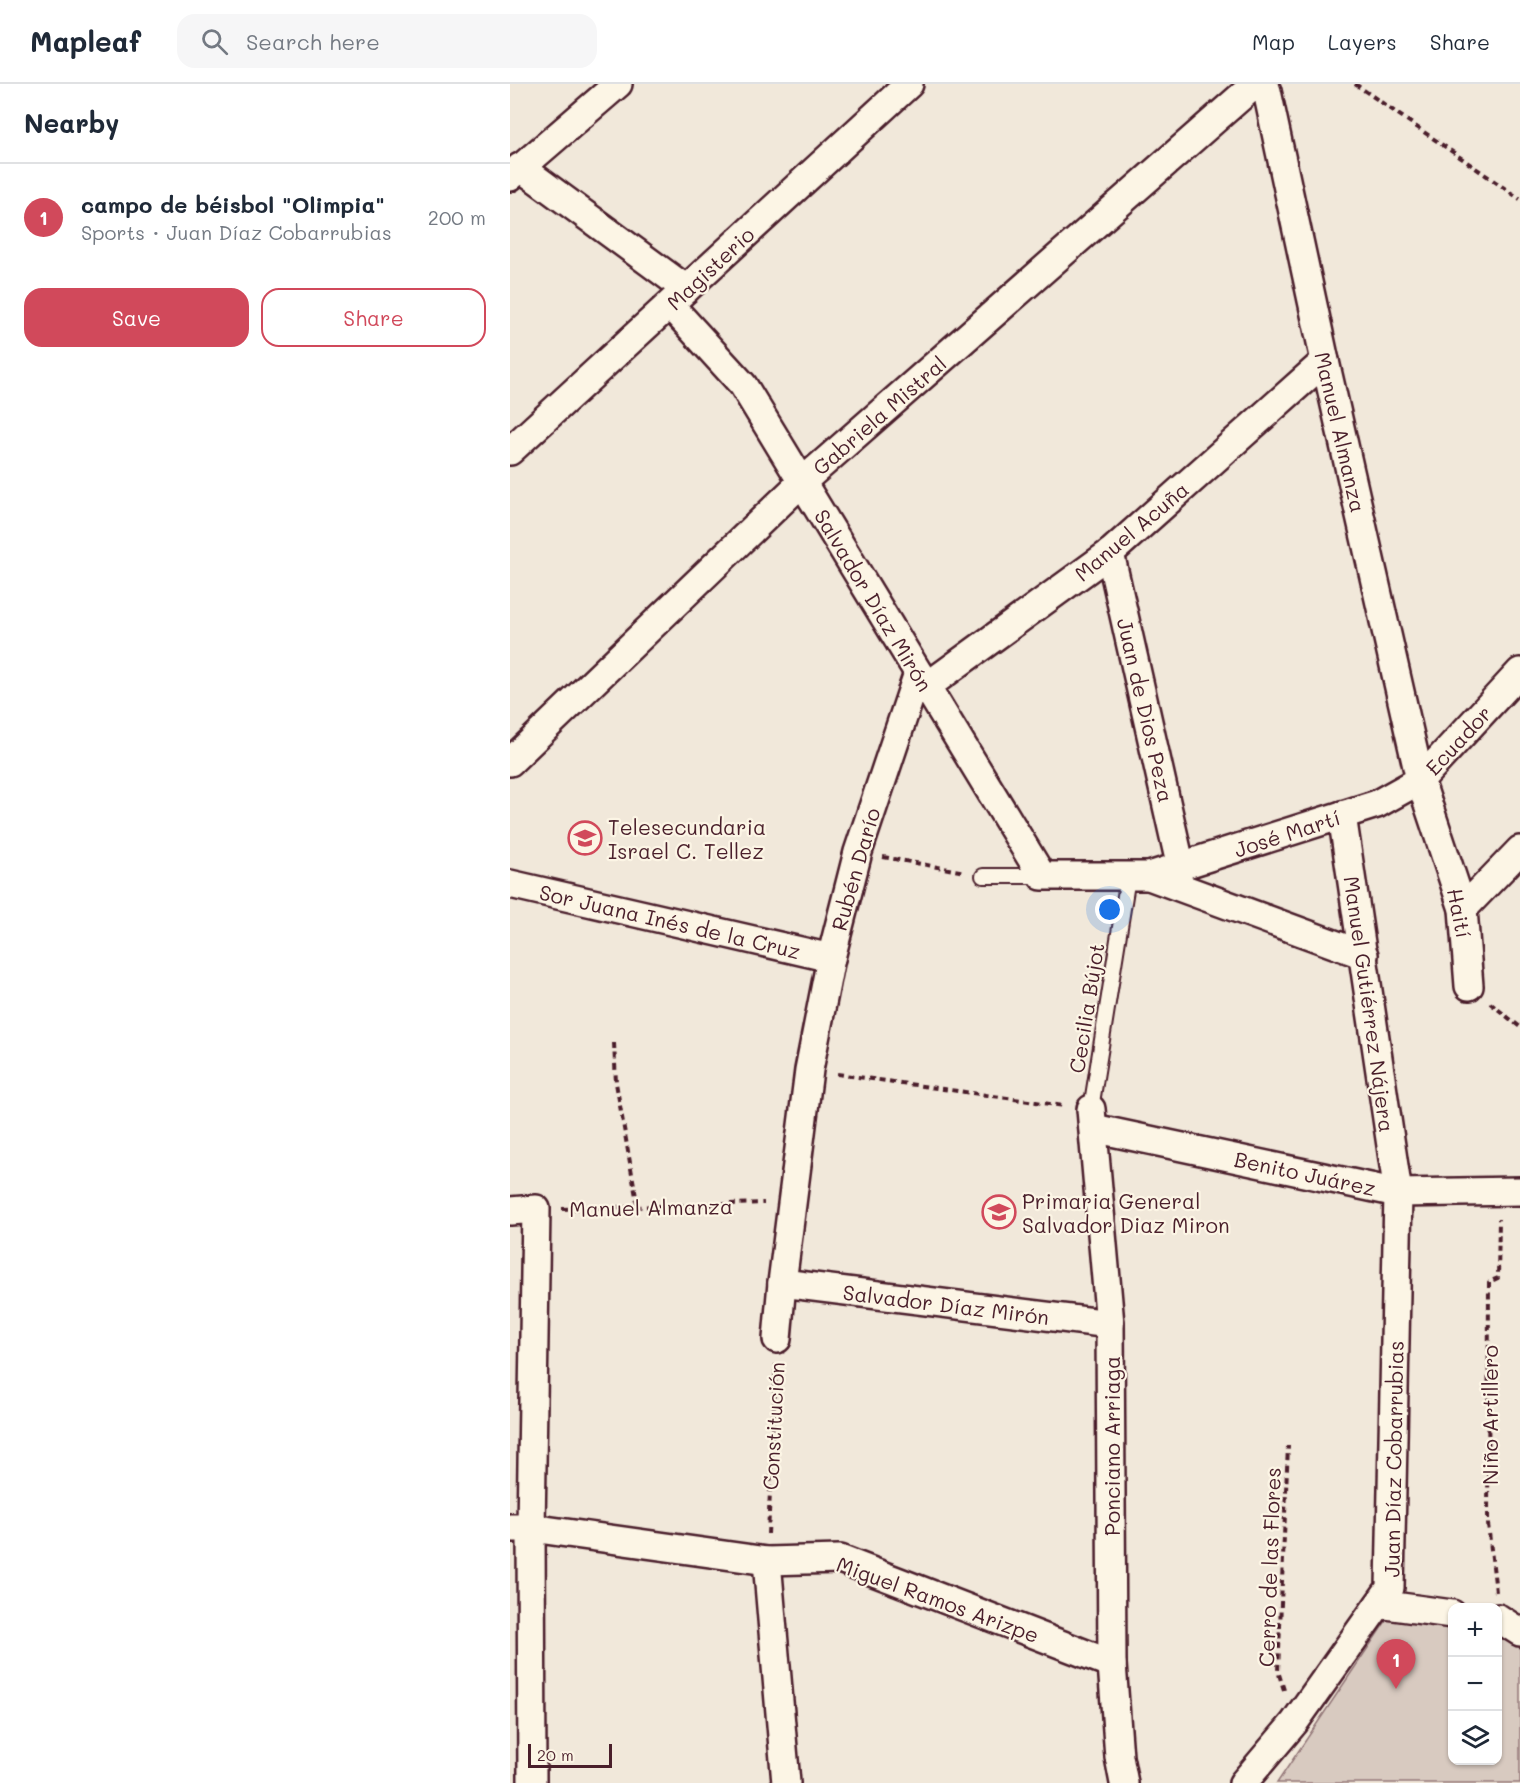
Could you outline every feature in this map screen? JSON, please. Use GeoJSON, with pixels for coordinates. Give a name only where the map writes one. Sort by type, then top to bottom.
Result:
{"type":"FeatureCollection","features":[{"type":"Feature","properties":{"kind":"street"},"geometry":{"type":"LineString","coordinates":[[515,172],[618,84]]}},
{"type":"Feature","properties":{"kind":"street","name":"Magisterio"},"geometry":{"type":"LineString","coordinates":[[510,451],[909,84]]}},
{"type":"Feature","properties":{"kind":"street","name":"Manuel Almanza"},"geometry":{"type":"LineString","coordinates":[[1262,85],[1267,91],[1325,361],[1420,780]]}},
{"type":"Feature","properties":{"kind":"street","name":"Gabriela Mistral"},"geometry":{"type":"LineString","coordinates":[[510,762],[802,481],[1253,86],[1262,85]]}},
{"type":"Feature","properties":{"kind":"street","name":"Salvador Díaz Mirón"},"geometry":{"type":"LineString","coordinates":[[515,172],[678,297],[743,385],[1042,876]]}},
{"type":"Feature","properties":{"kind":"street","name":"Manuel Acuña"},"geometry":{"type":"LineString","coordinates":[[922,680],[1110,553],[1325,361]]}},
{"type":"Feature","properties":{"kind":"street","name":"Juan de Dios Peza"},"geometry":{"type":"LineString","coordinates":[[1110,553],[1181,867]]}},
{"type":"Feature","properties":{"kind":"street","name":"Ecuador"},"geometry":{"type":"LineString","coordinates":[[1420,780],[1520,672]]}},
{"type":"Feature","properties":{"kind":"street","name":"Rubén Darío"},"geometry":{"type":"LineString","coordinates":[[809,1070],[831,958],[858,852],[922,680]]}},
{"type":"Feature","properties":{"kind":"street","name":"José Martí"},"geometry":{"type":"LineString","coordinates":[[1139,877],[1181,867],[1377,804],[1420,780]]}},
{"type":"Feature","properties":{"kind":"street","name":"Haití"},"geometry":{"type":"LineString","coordinates":[[1420,780],[1463,909],[1469,986]]}},
{"type":"Feature","properties":{"kind":"street","name":"Manuel Gutiérrez Nájera"},"geometry":{"type":"LineString","coordinates":[[1342,815],[1398,1193]]}},
{"type":"Feature","properties":{"kind":"street"},"geometry":{"type":"LineString","coordinates":[[1463,909],[1520,850]]}},
{"type":"Feature","properties":{"kind":"street"},"geometry":{"type":"LineString","coordinates":[[1042,876],[1139,877],[1364,955]]}},
{"type":"Feature","properties":{"kind":"street","name":"Sor Juana Inés de la Cruz"},"geometry":{"type":"LineString","coordinates":[[510,884],[831,958]]}},
{"type":"Feature","properties":{"kind":"street","name":"Constitución"},"geometry":{"type":"LineString","coordinates":[[777,1339],[809,1070]]}},
{"type":"Feature","properties":{"kind":"street","name":"Benito Juárez"},"geometry":{"type":"LineString","coordinates":[[1092,1119],[1398,1193],[1510,1191]]}},
{"type":"Feature","properties":{"kind":"street","name":"Ponciano Arriaga"},"geometry":{"type":"LineString","coordinates":[[1092,1119],[1110,1324],[1112,1664],[1119,1757],[1124,1783]]}},
{"type":"Feature","properties":{"kind":"street","name":"Juan Díaz Cobarrubias"},"geometry":{"type":"LineString","coordinates":[[1243,1783],[1294,1723],[1390,1588],[1398,1193]]}},
{"type":"Feature","properties":{"kind":"street"},"geometry":{"type":"LineString","coordinates":[[523,1210],[520,1528],[532,1783]]}},
{"type":"Feature","properties":{"kind":"street","name":"Salvador Díaz Mirón"},"geometry":{"type":"LineString","coordinates":[[782,1283],[1110,1324]]}},
{"type":"Feature","properties":{"kind":"street","name":"Miguel Ramos Arizpe"},"geometry":{"type":"LineString","coordinates":[[520,1528],[767,1561],[840,1559],[1112,1664]]}},
{"type":"Feature","properties":{"kind":"street"},"geometry":{"type":"LineString","coordinates":[[767,1561],[786,1783]]}},
{"type":"Feature","properties":{"kind":"street"},"geometry":{"type":"LineString","coordinates":[[1379,1604],[1448,1613]]}},
{"type":"Feature","properties":{"kind":"lane"},"geometry":{"type":"LineString","coordinates":[[983,876],[1042,876]]}},
{"type":"Feature","properties":{"kind":"lane","name":"Cecilia Bújot"},"geometry":{"type":"LineString","coordinates":[[1092,1119],[1139,877]]}},
{"type":"Feature","properties":{"kind":"path"},"geometry":{"type":"LineString","coordinates":[[1355,84],[1520,199]]}},
{"type":"Feature","properties":{"kind":"path"},"geometry":{"type":"LineString","coordinates":[[858,852],[983,876]]}},
{"type":"Feature","properties":{"kind":"path"},"geometry":{"type":"LineString","coordinates":[[1469,986],[1520,1026]]}},
{"type":"Feature","properties":{"kind":"path"},"geometry":{"type":"LineString","coordinates":[[614,1043],[616,1083],[638,1208]]}},
{"type":"Feature","properties":{"kind":"path"},"geometry":{"type":"LineString","coordinates":[[809,1070],[1092,1119]]}},
{"type":"Feature","properties":{"kind":"path","name":"Niño Artillero"},"geometry":{"type":"LineString","coordinates":[[1506,1623],[1488,1524],[1489,1282],[1498,1278],[1510,1191]]}},
{"type":"Feature","properties":{"kind":"path","name":"Manuel Almanza"},"geometry":{"type":"LineString","coordinates":[[523,1210],[792,1202]]}},
{"type":"Feature","properties":{"kind":"path","name":"Constitución"},"geometry":{"type":"LineString","coordinates":[[767,1561],[777,1339]]}},
{"type":"Feature","properties":{"kind":"path","name":"Cerro de las Flores"},"geometry":{"type":"LineString","coordinates":[[1288,1446],[1278,1671],[1294,1723]]}},
{"type":"Feature","properties":{"kind":"shaded area"},"geometry":{"type":"Polygon","coordinates":[[[1448,1617],[1448,1765],[1502,1765],[1502,1617],[1520,1617],[1520,1783],[1277,1783],[1388,1618],[1448,1617]]]}},
{"type":"Feature","properties":{"kind":"place","name":"Telesecundaria Israel C. Tellez"},"geometry":{"type":"Point","coordinates":[585,838]}},
{"type":"Feature","properties":{"kind":"place","name":"Primaria General Salvador Diaz Miron"},"geometry":{"type":"Point","coordinates":[999,1212]}},
{"type":"Feature","properties":{"kind":"place","name":"campo de béisbol \"Olimpia\""},"geometry":{"type":"Point","coordinates":[1396,1689]}}]}
